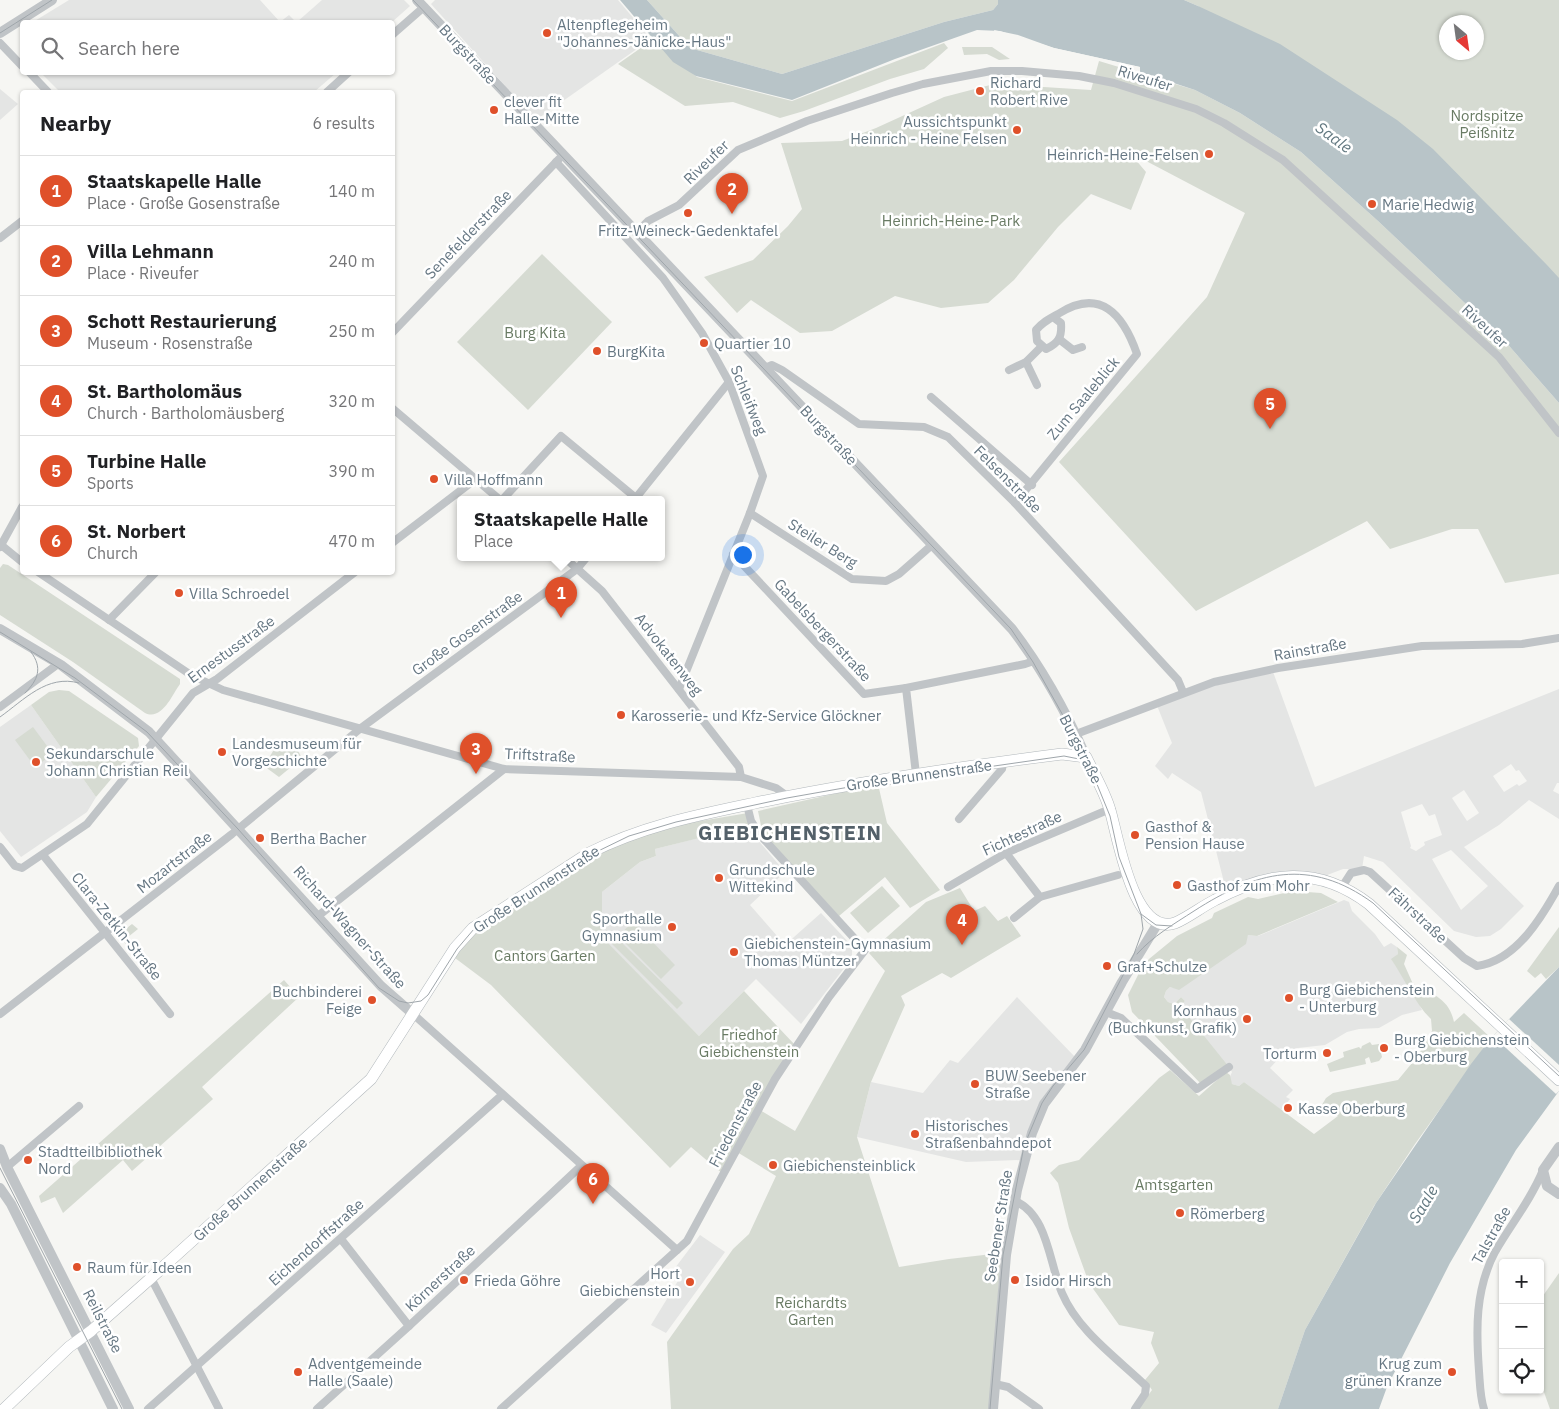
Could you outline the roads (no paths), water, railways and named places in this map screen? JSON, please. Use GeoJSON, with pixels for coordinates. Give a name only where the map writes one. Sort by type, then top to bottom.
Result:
{"type":"FeatureCollection","features":[{"type":"Feature","properties":{"kind":"main road","name":"Große Brunnenstraße"},"geometry":{"type":"LineString","coordinates":[[4,1409],[78,1340],[91,1331],[151,1278],[371,1079],[456,948],[473,928],[589,853],[651,827],[787,796],[916,774],[1062,754],[1086,757]]}},
{"type":"Feature","properties":{"kind":"main road","name":"Burgstraße"},"geometry":{"type":"LineString","coordinates":[[1086,757],[1110,809],[1134,892],[1144,912],[1158,923]]}},
{"type":"Feature","properties":{"kind":"main road","name":"Fährstraße"},"geometry":{"type":"LineString","coordinates":[[1158,923],[1171,924],[1180,921],[1234,889],[1270,878],[1301,876],[1321,879],[1342,887],[1369,904],[1559,1080]]}},
{"type":"Feature","properties":{"kind":"street"},"geometry":{"type":"LineString","coordinates":[[20,20],[52,0]]}},
{"type":"Feature","properties":{"kind":"street"},"geometry":{"type":"LineString","coordinates":[[395,31],[420,4]]}},
{"type":"Feature","properties":{"kind":"street","name":"Burgstraße"},"geometry":{"type":"LineString","coordinates":[[420,4],[532,123],[638,231],[1012,629],[1034,661],[1076,734],[1086,757]]}},
{"type":"Feature","properties":{"kind":"street"},"geometry":{"type":"LineString","coordinates":[[0,33],[20,20]]}},
{"type":"Feature","properties":{"kind":"street"},"geometry":{"type":"LineString","coordinates":[[0,43],[20,64]]}},
{"type":"Feature","properties":{"kind":"street","name":"Riveufer"},"geometry":{"type":"LineString","coordinates":[[638,231],[648,221],[680,205],[738,150],[808,121],[892,93],[969,74],[1010,70],[1079,76],[1114,83],[1196,109],[1224,122],[1283,160],[1499,357],[1559,433]]}},
{"type":"Feature","properties":{"kind":"street"},"geometry":{"type":"LineString","coordinates":[[32,75],[46,90]]}},
{"type":"Feature","properties":{"kind":"street"},"geometry":{"type":"LineString","coordinates":[[329,90],[347,75]]}},
{"type":"Feature","properties":{"kind":"street","name":"Senefelderstraße"},"geometry":{"type":"LineString","coordinates":[[395,330],[564,154]]}},
{"type":"Feature","properties":{"kind":"street","name":"Schleifweg"},"geometry":{"type":"LineString","coordinates":[[556,162],[663,278],[702,333],[729,382],[763,476],[679,689]]}},
{"type":"Feature","properties":{"kind":"street"},"geometry":{"type":"LineString","coordinates":[[0,238],[20,223]]}},
{"type":"Feature","properties":{"kind":"street","name":"Zum Saaleblick"},"geometry":{"type":"LineString","coordinates":[[1015,503],[1032,485],[1042,468],[1137,354],[1130,333],[1116,313],[1092,302],[1069,306],[1043,322],[1036,330],[1037,341],[1042,346]]}},
{"type":"Feature","properties":{"kind":"street"},"geometry":{"type":"LineString","coordinates":[[1010,370],[1026,362],[1042,346],[1046,349],[1056,344],[1062,334],[1061,323],[1053,317]]}},
{"type":"Feature","properties":{"kind":"street"},"geometry":{"type":"LineString","coordinates":[[1059,339],[1073,350],[1082,347]]}},
{"type":"Feature","properties":{"kind":"street"},"geometry":{"type":"LineString","coordinates":[[1026,362],[1037,385]]}},
{"type":"Feature","properties":{"kind":"street","name":"Felsenstraße"},"geometry":{"type":"LineString","coordinates":[[765,368],[772,365],[782,370],[859,424],[924,427],[948,437],[1015,503],[1178,680],[1183,692]]}},
{"type":"Feature","properties":{"kind":"street"},"geometry":{"type":"LineString","coordinates":[[637,496],[729,382]]}},
{"type":"Feature","properties":{"kind":"street","name":"Felsenstraße"},"geometry":{"type":"LineString","coordinates":[[931,398],[1032,485]]}},
{"type":"Feature","properties":{"kind":"street"},"geometry":{"type":"LineString","coordinates":[[395,410],[477,478],[496,496]]}},
{"type":"Feature","properties":{"kind":"street"},"geometry":{"type":"LineString","coordinates":[[506,496],[560,436],[631,496]]}},
{"type":"Feature","properties":{"kind":"street"},"geometry":{"type":"LineString","coordinates":[[395,541],[477,478]]}},
{"type":"Feature","properties":{"kind":"street"},"geometry":{"type":"LineString","coordinates":[[20,510],[0,545],[20,560]]}},
{"type":"Feature","properties":{"kind":"street","name":"Steiler Berg"},"geometry":{"type":"LineString","coordinates":[[750,513],[852,579],[886,580],[899,574],[932,545]]}},
{"type":"Feature","properties":{"kind":"street","name":"Gabelsbergerstraße"},"geometry":{"type":"LineString","coordinates":[[733,554],[864,694],[906,688],[1034,661]]}},
{"type":"Feature","properties":{"kind":"street","name":"Advokatenweg"},"geometry":{"type":"LineString","coordinates":[[568,561],[602,591],[739,767],[740,777]]}},
{"type":"Feature","properties":{"kind":"street","name":"Große Gosenstraße"},"geometry":{"type":"LineString","coordinates":[[361,728],[577,569],[584,561]]}},
{"type":"Feature","properties":{"kind":"street","name":"Triftstraße"},"geometry":{"type":"LineString","coordinates":[[42,575],[208,684],[223,690],[504,768],[740,777],[776,788],[787,796]]}},
{"type":"Feature","properties":{"kind":"street"},"geometry":{"type":"LineString","coordinates":[[109,620],[153,575]]}},
{"type":"Feature","properties":{"kind":"street","name":"Ernestusstraße"},"geometry":{"type":"LineString","coordinates":[[0,848],[18,869],[87,824],[157,740],[193,693],[208,684],[351,575]]}},
{"type":"Feature","properties":{"kind":"street","name":"Richard-Wagner-Straße"},"geometry":{"type":"LineString","coordinates":[[0,629],[58,664],[137,721],[239,828],[388,992],[677,1250]]}},
{"type":"Feature","properties":{"kind":"street","name":"Rainstraße"},"geometry":{"type":"LineString","coordinates":[[1076,734],[1183,692],[1214,682],[1368,652],[1422,646],[1530,644],[1559,638]]}},
{"type":"Feature","properties":{"kind":"street"},"geometry":{"type":"LineString","coordinates":[[0,707],[58,664]]}},
{"type":"Feature","properties":{"kind":"street"},"geometry":{"type":"LineString","coordinates":[[906,688],[916,774]]}},
{"type":"Feature","properties":{"kind":"street","name":"Mozartstraße"},"geometry":{"type":"LineString","coordinates":[[0,1014],[239,828],[361,728]]}},
{"type":"Feature","properties":{"kind":"street"},"geometry":{"type":"LineString","coordinates":[[959,819],[1002,769],[1003,763]]}},
{"type":"Feature","properties":{"kind":"street"},"geometry":{"type":"LineString","coordinates":[[318,916],[504,768]]}},
{"type":"Feature","properties":{"kind":"street","name":"Friedenstraße"},"geometry":{"type":"LineString","coordinates":[[501,1409],[687,1242],[775,1079],[829,997],[865,950],[760,835],[751,821],[747,805]]}},
{"type":"Feature","properties":{"kind":"street","name":"Fichtestraße"},"geometry":{"type":"LineString","coordinates":[[948,887],[1006,853],[1110,809]]}},
{"type":"Feature","properties":{"kind":"street"},"geometry":{"type":"LineString","coordinates":[[1006,853],[1040,897]]}},
{"type":"Feature","properties":{"kind":"street","name":"Clara-Zetkin-Straße"},"geometry":{"type":"LineString","coordinates":[[43,854],[170,1014]]}},
{"type":"Feature","properties":{"kind":"street","name":"Fährstraße"},"geometry":{"type":"LineString","coordinates":[[1342,887],[1351,874],[1364,870],[1370,872],[1472,964],[1482,965],[1499,958],[1512,949],[1536,923],[1559,886]]}},
{"type":"Feature","properties":{"kind":"street"},"geometry":{"type":"LineString","coordinates":[[1014,918],[1040,897],[1118,875]]}},
{"type":"Feature","properties":{"kind":"street","name":"Seebener Straße"},"geometry":{"type":"LineString","coordinates":[[993,1409],[1006,1254],[1027,1146],[1040,1112],[1055,1087],[1085,1050],[1122,982],[1158,923]]}},
{"type":"Feature","properties":{"kind":"street"},"geometry":{"type":"LineString","coordinates":[[1106,1012],[1121,1018],[1197,1089],[1229,1067]]}},
{"type":"Feature","properties":{"kind":"street","name":"Eichendorffstraße"},"geometry":{"type":"LineString","coordinates":[[148,1409],[502,1094]]}},
{"type":"Feature","properties":{"kind":"street"},"geometry":{"type":"LineString","coordinates":[[7,1167],[80,1106]]}},
{"type":"Feature","properties":{"kind":"street","name":"Talstraße"},"geometry":{"type":"LineString","coordinates":[[1484,1409],[1478,1353],[1477,1314],[1480,1292],[1495,1254],[1535,1190],[1543,1170],[1559,1147]]}},
{"type":"Feature","properties":{"kind":"street","name":"Reilstraße"},"geometry":{"type":"LineString","coordinates":[[0,1149],[7,1167],[130,1409]]}},
{"type":"Feature","properties":{"kind":"street","name":"Körnerstraße"},"geometry":{"type":"LineString","coordinates":[[317,1409],[581,1166]]}},
{"type":"Feature","properties":{"kind":"street"},"geometry":{"type":"LineString","coordinates":[[1543,1170],[1547,1186],[1559,1194]]}},
{"type":"Feature","properties":{"kind":"street","name":"Reilstraße"},"geometry":{"type":"LineString","coordinates":[[0,1188],[11,1204],[113,1409]]}},
{"type":"Feature","properties":{"kind":"street"},"geometry":{"type":"LineString","coordinates":[[1015,1201],[1028,1206],[1032,1212],[1044,1239],[1062,1294],[1077,1321],[1146,1386],[1145,1394],[1135,1409]]}},
{"type":"Feature","properties":{"kind":"street"},"geometry":{"type":"LineString","coordinates":[[341,1239],[409,1326]]}},
{"type":"Feature","properties":{"kind":"street"},"geometry":{"type":"LineString","coordinates":[[151,1278],[220,1409]]}},
{"type":"Feature","properties":{"kind":"street"},"geometry":{"type":"LineString","coordinates":[[995,1384],[1008,1387],[1039,1409]]}},
{"type":"Feature","properties":{"kind":"water","name":"Saale"},"geometry":{"type":"Polygon","coordinates":[[[620,0],[647,0],[690,48],[782,74],[944,22],[993,10],[998,4],[998,0],[1184,0],[1198,6],[1280,44],[1397,120],[1433,149],[1559,278],[1559,403],[1504,340],[1378,221],[1301,152],[1240,113],[1195,90],[1140,72],[1140,67],[1054,48],[1000,31],[977,30],[895,59],[792,100],[696,76],[673,62],[620,0]]]}},
{"type":"Feature","properties":{"kind":"water","name":"Saale"},"geometry":{"type":"Polygon","coordinates":[[[1559,967],[1559,1091],[1516,1150],[1450,1263],[1387,1387],[1379,1409],[1278,1409],[1305,1330],[1376,1203],[1471,1064],[1491,1038],[1559,967]]]}},
{"type":"Feature","properties":{"kind":"tram line"},"geometry":{"type":"LineString","coordinates":[[20,20],[52,0]]}},
{"type":"Feature","properties":{"kind":"tram line"},"geometry":{"type":"LineString","coordinates":[[413,0],[1011,629],[1033,662],[1074,735],[1092,772],[1110,816],[1119,857],[1141,914],[1143,929],[1134,954],[1084,1050],[1053,1086],[1042,1103],[1024,1146],[1003,1255],[990,1409]]}},
{"type":"Feature","properties":{"kind":"tram line"},"geometry":{"type":"LineString","coordinates":[[0,33],[20,20]]}},
{"type":"Feature","properties":{"kind":"tram line"},"geometry":{"type":"LineString","coordinates":[[0,632],[75,678],[147,732],[238,829],[379,988],[399,1001],[408,1003],[421,1001],[428,995],[457,949],[474,929],[590,855],[629,836],[676,822],[787,798],[855,786],[1064,756],[1079,759],[1089,768]]}},
{"type":"Feature","properties":{"kind":"tram line"},"geometry":{"type":"LineString","coordinates":[[25,693],[36,679],[38,669],[31,652]]}},
{"type":"Feature","properties":{"kind":"tram line"},"geometry":{"type":"LineString","coordinates":[[0,717],[27,696],[46,685],[67,681],[79,683]]}},
{"type":"Feature","properties":{"kind":"tram line"},"geometry":{"type":"LineString","coordinates":[[1137,954],[1171,926],[1217,897],[1239,886],[1283,875],[1305,875],[1327,879],[1350,888],[1373,903],[1559,1076]]}},
{"type":"Feature","properties":{"kind":"tram line"},"geometry":{"type":"LineString","coordinates":[[1141,914],[1156,925],[1172,926]]}},
{"type":"Feature","properties":{"kind":"tram line"},"geometry":{"type":"LineString","coordinates":[[0,1168],[122,1409]]}},
{"type":"Feature","properties":{"kind":"place","name":"Altenpflegeheim \"Johannes-Jänicke-Haus\""},"geometry":{"type":"Point","coordinates":[547,33]}},
{"type":"Feature","properties":{"kind":"place","name":"Richard Robert Rive"},"geometry":{"type":"Point","coordinates":[980,91]}},
{"type":"Feature","properties":{"kind":"place","name":"clever fit Halle-Mitte"},"geometry":{"type":"Point","coordinates":[494,110]}},
{"type":"Feature","properties":{"kind":"place","name":"Aussichtspunkt Heinrich - Heine Felsen"},"geometry":{"type":"Point","coordinates":[1017,130]}},
{"type":"Feature","properties":{"kind":"place","name":"Heinrich-Heine-Felsen"},"geometry":{"type":"Point","coordinates":[1209,154]}},
{"type":"Feature","properties":{"kind":"place","name":"Marie Hedwig"},"geometry":{"type":"Point","coordinates":[1372,204]}},
{"type":"Feature","properties":{"kind":"place","name":"Fritz-Weineck-Gedenktafel"},"geometry":{"type":"Point","coordinates":[688,213]}},
{"type":"Feature","properties":{"kind":"place","name":"Villa Lehmann"},"geometry":{"type":"Point","coordinates":[732,214]}},
{"type":"Feature","properties":{"kind":"place","name":"Quartier 10"},"geometry":{"type":"Point","coordinates":[704,343]}},
{"type":"Feature","properties":{"kind":"place","name":"BurgKita"},"geometry":{"type":"Point","coordinates":[597,351]}},
{"type":"Feature","properties":{"kind":"place","name":"Turbine Halle"},"geometry":{"type":"Point","coordinates":[1270,429]}},
{"type":"Feature","properties":{"kind":"place","name":"Villa Hoffmann"},"geometry":{"type":"Point","coordinates":[434,479]}},
{"type":"Feature","properties":{"kind":"place","name":"Villa Schroedel"},"geometry":{"type":"Point","coordinates":[179,593]}},
{"type":"Feature","properties":{"kind":"place","name":"Staatskapelle Halle"},"geometry":{"type":"Point","coordinates":[561,618]}},
{"type":"Feature","properties":{"kind":"place","name":"Karosserie- und Kfz-Service Glöckner"},"geometry":{"type":"Point","coordinates":[621,715]}},
{"type":"Feature","properties":{"kind":"place","name":"Landesmuseum für Vorgeschichte"},"geometry":{"type":"Point","coordinates":[222,752]}},
{"type":"Feature","properties":{"kind":"place","name":"Sekundarschule Johann Christian Reil"},"geometry":{"type":"Point","coordinates":[36,762]}},
{"type":"Feature","properties":{"kind":"place","name":"Schott Restaurierung"},"geometry":{"type":"Point","coordinates":[476,774]}},
{"type":"Feature","properties":{"kind":"place","name":"Gasthof & Pension Hause"},"geometry":{"type":"Point","coordinates":[1135,835]}},
{"type":"Feature","properties":{"kind":"place","name":"Bertha Bacher"},"geometry":{"type":"Point","coordinates":[260,838]}},
{"type":"Feature","properties":{"kind":"place","name":"Grundschule Wittekind"},"geometry":{"type":"Point","coordinates":[719,878]}},
{"type":"Feature","properties":{"kind":"place","name":"Gasthof zum Mohr"},"geometry":{"type":"Point","coordinates":[1177,885]}},
{"type":"Feature","properties":{"kind":"place","name":"Sporthalle Gymnasium"},"geometry":{"type":"Point","coordinates":[672,927]}},
{"type":"Feature","properties":{"kind":"place","name":"St. Bartholomäus"},"geometry":{"type":"Point","coordinates":[962,945]}},
{"type":"Feature","properties":{"kind":"place","name":"Giebichenstein-Gymnasium Thomas Müntzer"},"geometry":{"type":"Point","coordinates":[734,952]}},
{"type":"Feature","properties":{"kind":"place","name":"Graf+Schulze"},"geometry":{"type":"Point","coordinates":[1107,966]}},
{"type":"Feature","properties":{"kind":"place","name":"Burg Giebichenstein - Unterburg"},"geometry":{"type":"Point","coordinates":[1289,998]}},
{"type":"Feature","properties":{"kind":"place","name":"Buchbinderei Feige"},"geometry":{"type":"Point","coordinates":[372,1000]}},
{"type":"Feature","properties":{"kind":"place","name":"Kornhaus (Buchkunst, Grafik)"},"geometry":{"type":"Point","coordinates":[1247,1019]}},
{"type":"Feature","properties":{"kind":"place","name":"Burg Giebichenstein - Oberburg"},"geometry":{"type":"Point","coordinates":[1384,1048]}},
{"type":"Feature","properties":{"kind":"place","name":"Torturm"},"geometry":{"type":"Point","coordinates":[1327,1053]}},
{"type":"Feature","properties":{"kind":"place","name":"BUW Seebener Straße"},"geometry":{"type":"Point","coordinates":[975,1084]}},
{"type":"Feature","properties":{"kind":"place","name":"Kasse Oberburg"},"geometry":{"type":"Point","coordinates":[1288,1108]}},
{"type":"Feature","properties":{"kind":"place","name":"Historisches Straßenbahndepot"},"geometry":{"type":"Point","coordinates":[915,1134]}},
{"type":"Feature","properties":{"kind":"place","name":"Stadtteilbibliothek Nord"},"geometry":{"type":"Point","coordinates":[28,1160]}},
{"type":"Feature","properties":{"kind":"place","name":"Giebichensteinblick"},"geometry":{"type":"Point","coordinates":[773,1165]}},
{"type":"Feature","properties":{"kind":"place","name":"St. Norbert"},"geometry":{"type":"Point","coordinates":[593,1204]}},
{"type":"Feature","properties":{"kind":"place","name":"Römerberg"},"geometry":{"type":"Point","coordinates":[1180,1213]}},
{"type":"Feature","properties":{"kind":"place","name":"Raum für Ideen"},"geometry":{"type":"Point","coordinates":[77,1267]}},
{"type":"Feature","properties":{"kind":"place","name":"Frieda Göhre"},"geometry":{"type":"Point","coordinates":[464,1280]}},
{"type":"Feature","properties":{"kind":"place","name":"Isidor Hirsch"},"geometry":{"type":"Point","coordinates":[1015,1280]}},
{"type":"Feature","properties":{"kind":"place","name":"Hort Giebichenstein"},"geometry":{"type":"Point","coordinates":[690,1282]}},
{"type":"Feature","properties":{"kind":"place","name":"Adventgemeinde Halle (Saale)"},"geometry":{"type":"Point","coordinates":[298,1372]}},
{"type":"Feature","properties":{"kind":"place","name":"Krug zum grünen Kranze"},"geometry":{"type":"Point","coordinates":[1452,1372]}},
{"type":"Feature","properties":{"kind":"district","name":"GIEBICHENSTEIN"},"geometry":{"type":"Point","coordinates":[790,832]}},
{"type":"Feature","properties":{"kind":"park label","name":"Nordspitze Peißnitz"},"geometry":{"type":"Point","coordinates":[1487,124]}},
{"type":"Feature","properties":{"kind":"park label","name":"Heinrich-Heine-Park"},"geometry":{"type":"Point","coordinates":[951,220]}},
{"type":"Feature","properties":{"kind":"park label","name":"Burg Kita"},"geometry":{"type":"Point","coordinates":[535,332]}},
{"type":"Feature","properties":{"kind":"park label","name":"Cantors Garten"},"geometry":{"type":"Point","coordinates":[545,955]}},
{"type":"Feature","properties":{"kind":"park label","name":"Friedhof Giebichenstein"},"geometry":{"type":"Point","coordinates":[749,1042]}},
{"type":"Feature","properties":{"kind":"park label","name":"Amtsgarten"},"geometry":{"type":"Point","coordinates":[1174,1184]}},
{"type":"Feature","properties":{"kind":"park label","name":"Reichardts Garten"},"geometry":{"type":"Point","coordinates":[811,1310]}}]}
